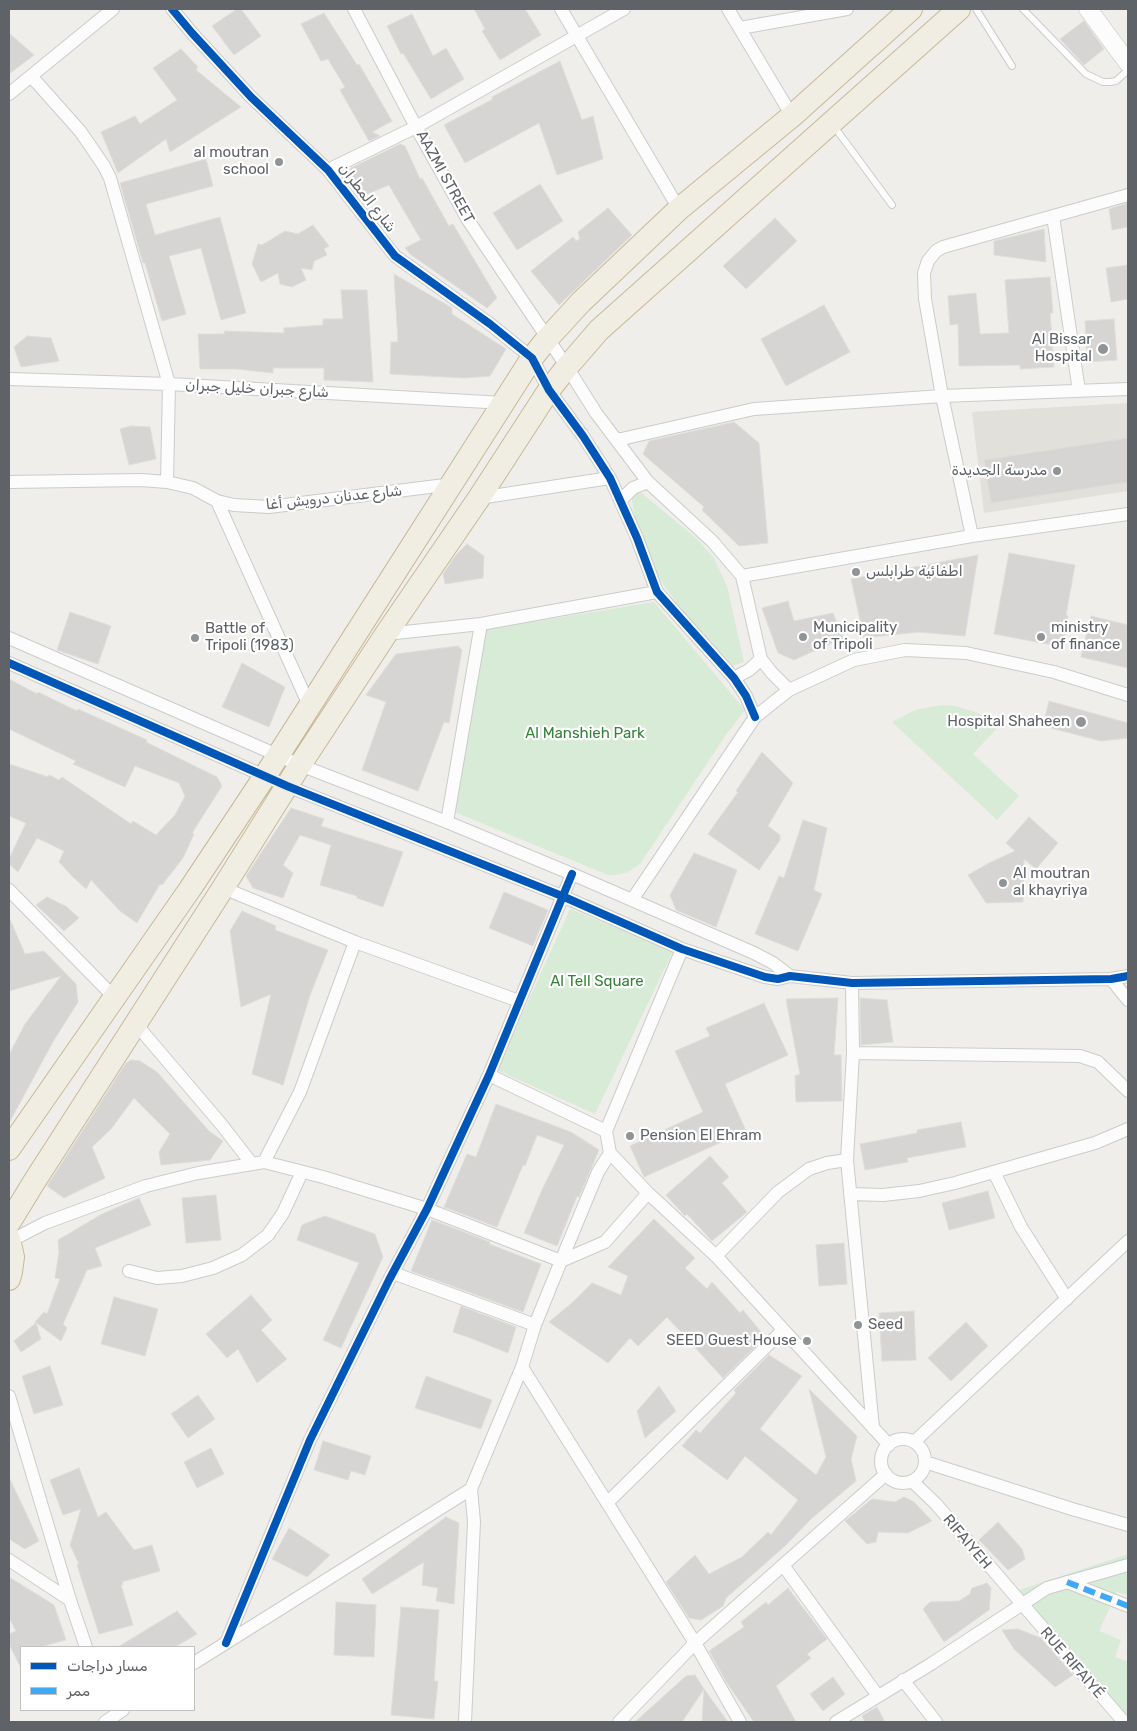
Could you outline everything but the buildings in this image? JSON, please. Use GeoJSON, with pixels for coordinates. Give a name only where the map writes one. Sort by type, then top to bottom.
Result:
{"type":"FeatureCollection","features":[{"type":"Feature","properties":{"kind":"highway"},"geometry":{"type":"LineString","coordinates":[[9,1148],[265,776],[532,358],[547,339],[581,302],[679,210],[792,116],[911,9]]}},
{"type":"Feature","properties":{"kind":"highway"},"geometry":{"type":"LineString","coordinates":[[9,1279],[13,1257],[9,1235],[135,1023],[300,765],[549,390],[599,330],[959,9]]}},
{"type":"Feature","properties":{"kind":"street"},"geometry":{"type":"LineString","coordinates":[[9,94],[114,9]]}},
{"type":"Feature","properties":{"kind":"street","name":"شارع المطران"},"geometry":{"type":"LineString","coordinates":[[172,9],[251,97],[328,170],[395,256],[490,324],[532,358],[549,390],[610,478],[621,500],[657,592]]}},
{"type":"Feature","properties":{"kind":"street","name":"AAZMI STREET"},"geometry":{"type":"LineString","coordinates":[[354,9],[416,127],[468,220],[596,413],[648,482],[712,542],[742,576]]}},
{"type":"Feature","properties":{"kind":"street"},"geometry":{"type":"LineString","coordinates":[[561,9],[679,210]]}},
{"type":"Feature","properties":{"kind":"street"},"geometry":{"type":"LineString","coordinates":[[328,170],[416,127],[624,9]]}},
{"type":"Feature","properties":{"kind":"street"},"geometry":{"type":"LineString","coordinates":[[728,9],[792,116]]}},
{"type":"Feature","properties":{"kind":"street"},"geometry":{"type":"LineString","coordinates":[[740,28],[847,9]]}},
{"type":"Feature","properties":{"kind":"street"},"geometry":{"type":"LineString","coordinates":[[1088,9],[1128,63]]}},
{"type":"Feature","properties":{"kind":"street"},"geometry":{"type":"LineString","coordinates":[[31,76],[80,131],[110,178],[169,384],[167,482]]}},
{"type":"Feature","properties":{"kind":"street"},"geometry":{"type":"LineString","coordinates":[[972,536],[942,396],[926,299],[924,273],[928,261],[936,250],[944,247],[1128,195]]}},
{"type":"Feature","properties":{"kind":"street"},"geometry":{"type":"LineString","coordinates":[[1053,216],[1079,391]]}},
{"type":"Feature","properties":{"kind":"street","name":"شارع جبران خليل جبران"},"geometry":{"type":"LineString","coordinates":[[9,379],[169,384],[504,403]]}},
{"type":"Feature","properties":{"kind":"street"},"geometry":{"type":"LineString","coordinates":[[617,440],[754,409],[942,396],[1128,389]]}},
{"type":"Feature","properties":{"kind":"street"},"geometry":{"type":"LineString","coordinates":[[479,498],[610,478]]}},
{"type":"Feature","properties":{"kind":"street","name":"شارع عدنان درويش أغا"},"geometry":{"type":"LineString","coordinates":[[9,482],[141,480],[167,482],[193,488],[217,501],[252,506],[287,506],[453,484]]}},
{"type":"Feature","properties":{"kind":"street"},"geometry":{"type":"LineString","coordinates":[[621,500],[632,488],[648,482]]}},
{"type":"Feature","properties":{"kind":"street"},"geometry":{"type":"LineString","coordinates":[[217,501],[309,705]]}},
{"type":"Feature","properties":{"kind":"street"},"geometry":{"type":"LineString","coordinates":[[789,690],[772,674],[761,659],[742,576],[972,536],[1128,514]]}},
{"type":"Feature","properties":{"kind":"street"},"geometry":{"type":"LineString","coordinates":[[386,634],[481,624],[657,592],[734,678],[746,696],[755,717]]}},
{"type":"Feature","properties":{"kind":"street"},"geometry":{"type":"LineString","coordinates":[[447,822],[481,624]]}},
{"type":"Feature","properties":{"kind":"street"},"geometry":{"type":"LineString","coordinates":[[9,638],[278,756],[447,822],[572,874],[764,958],[790,976]]}},
{"type":"Feature","properties":{"kind":"street"},"geometry":{"type":"LineString","coordinates":[[632,900],[755,717],[789,690],[854,660],[905,650],[966,653],[1054,672],[1128,695]]}},
{"type":"Feature","properties":{"kind":"street"},"geometry":{"type":"LineString","coordinates":[[734,678],[749,670],[761,659]]}},
{"type":"Feature","properties":{"kind":"street"},"geometry":{"type":"LineString","coordinates":[[9,663],[287,786],[562,896],[682,949],[765,977],[778,979],[790,976],[852,983],[1111,979],[1128,976]]}},
{"type":"Feature","properties":{"kind":"street"},"geometry":{"type":"LineString","coordinates":[[226,1643],[310,1440],[426,1209],[489,1075],[572,874]]}},
{"type":"Feature","properties":{"kind":"street"},"geometry":{"type":"LineString","coordinates":[[223,888],[354,942],[519,1001]]}},
{"type":"Feature","properties":{"kind":"street"},"geometry":{"type":"LineString","coordinates":[[9,890],[114,997]]}},
{"type":"Feature","properties":{"kind":"street"},"geometry":{"type":"LineString","coordinates":[[258,1163],[300,1092],[354,942]]}},
{"type":"Feature","properties":{"kind":"street"},"geometry":{"type":"LineString","coordinates":[[682,949],[606,1131],[610,1153],[648,1193],[716,1256],[889,1445]]}},
{"type":"Feature","properties":{"kind":"street"},"geometry":{"type":"LineString","coordinates":[[1111,979],[1128,1000]]}},
{"type":"Feature","properties":{"kind":"street"},"geometry":{"type":"LineString","coordinates":[[852,983],[854,1053],[847,1160],[873,1428]]}},
{"type":"Feature","properties":{"kind":"street"},"geometry":{"type":"LineString","coordinates":[[135,1023],[258,1163]]}},
{"type":"Feature","properties":{"kind":"street"},"geometry":{"type":"LineString","coordinates":[[854,1053],[1080,1056],[1098,1062],[1128,1090]]}},
{"type":"Feature","properties":{"kind":"street"},"geometry":{"type":"LineString","coordinates":[[489,1075],[606,1131]]}},
{"type":"Feature","properties":{"kind":"street"},"geometry":{"type":"LineString","coordinates":[[850,1194],[883,1195],[920,1191],[1095,1143],[1128,1130]]}},
{"type":"Feature","properties":{"kind":"street"},"geometry":{"type":"LineString","coordinates":[[464,1722],[474,1522],[471,1489],[522,1367],[535,1325],[561,1261],[598,1172],[610,1153]]}},
{"type":"Feature","properties":{"kind":"street"},"geometry":{"type":"LineString","coordinates":[[716,1256],[778,1192],[809,1169],[827,1163],[847,1160]]}},
{"type":"Feature","properties":{"kind":"street"},"geometry":{"type":"LineString","coordinates":[[9,1235],[146,1186],[198,1173],[258,1163],[323,1177],[426,1209],[561,1261],[605,1242],[648,1193]]}},
{"type":"Feature","properties":{"kind":"street"},"geometry":{"type":"LineString","coordinates":[[129,1271],[157,1278],[182,1276],[213,1268],[242,1255],[268,1235],[283,1213],[302,1172]]}},
{"type":"Feature","properties":{"kind":"street"},"geometry":{"type":"LineString","coordinates":[[994,1172],[1021,1227],[1067,1299]]}},
{"type":"Feature","properties":{"kind":"street"},"geometry":{"type":"LineString","coordinates":[[914,1442],[1128,1242]]}},
{"type":"Feature","properties":{"kind":"street"},"geometry":{"type":"LineString","coordinates":[[393,1273],[535,1325]]}},
{"type":"Feature","properties":{"kind":"street"},"geometry":{"type":"LineString","coordinates":[[607,1503],[783,1330]]}},
{"type":"Feature","properties":{"kind":"street"},"geometry":{"type":"LineString","coordinates":[[522,1367],[695,1643],[740,1722]]}},
{"type":"Feature","properties":{"kind":"street"},"geometry":{"type":"LineString","coordinates":[[9,1396],[86,1646]]}},
{"type":"Feature","properties":{"kind":"street"},"geometry":{"type":"LineString","coordinates":[[901,1439],[914,1442],[923,1450],[925,1462],[921,1473],[912,1480],[898,1482],[886,1474],[883,1469],[882,1456],[889,1445],[901,1439]]}},
{"type":"Feature","properties":{"kind":"street"},"geometry":{"type":"LineString","coordinates":[[925,1462],[1128,1525]]}},
{"type":"Feature","properties":{"kind":"street"},"geometry":{"type":"LineString","coordinates":[[619,1722],[695,1643],[886,1474]]}},
{"type":"Feature","properties":{"kind":"street","name":"RIFAIYEH"},"geometry":{"type":"LineString","coordinates":[[912,1480],[936,1504],[1021,1604]]}},
{"type":"Feature","properties":{"kind":"street"},"geometry":{"type":"LineString","coordinates":[[195,1662],[471,1489]]}},
{"type":"Feature","properties":{"kind":"street"},"geometry":{"type":"LineString","coordinates":[[9,1560],[70,1600]]}},
{"type":"Feature","properties":{"kind":"street"},"geometry":{"type":"LineString","coordinates":[[783,1565],[878,1696]]}},
{"type":"Feature","properties":{"kind":"street"},"geometry":{"type":"LineString","coordinates":[[836,1722],[931,1664],[1046,1588],[1128,1565]]}},
{"type":"Feature","properties":{"kind":"street"},"geometry":{"type":"LineString","coordinates":[[1067,1582],[1128,1606]]}},
{"type":"Feature","properties":{"kind":"street","name":"RUE RIFAIYÉ"},"geometry":{"type":"LineString","coordinates":[[1021,1604],[1124,1722]]}},
{"type":"Feature","properties":{"kind":"street"},"geometry":{"type":"LineString","coordinates":[[903,1680],[936,1722]]}},
{"type":"Feature","properties":{"kind":"street"},"geometry":{"type":"LineString","coordinates":[[109,1718],[120,1711]]}},
{"type":"Feature","properties":{"kind":"lane"},"geometry":{"type":"LineString","coordinates":[[976,9],[1012,66]]}},
{"type":"Feature","properties":{"kind":"lane"},"geometry":{"type":"LineString","coordinates":[[1023,9],[1086,74],[1103,82],[1110,82],[1116,81],[1128,70]]}},
{"type":"Feature","properties":{"kind":"lane"},"geometry":{"type":"LineString","coordinates":[[831,122],[892,205]]}},
{"type":"Feature","properties":{"kind":"shaded area"},"geometry":{"type":"Polygon","coordinates":[[[1128,403],[1128,491],[984,513],[972,412],[1128,403]]]}},
{"type":"Feature","properties":{"kind":"green space"},"geometry":{"type":"Polygon","coordinates":[[[639,491],[696,538],[714,558],[727,586],[744,662],[733,666],[685,614],[662,583],[653,567],[639,532],[634,513],[631,495],[639,491]]]}},
{"type":"Feature","properties":{"kind":"green space","name":"Al Manshieh Park"},"geometry":{"type":"Polygon","coordinates":[[[654,602],[745,710],[725,736],[640,864],[628,872],[608,875],[452,811],[483,630],[654,602]]]}},
{"type":"Feature","properties":{"kind":"green space"},"geometry":{"type":"Polygon","coordinates":[[[941,705],[955,706],[978,713],[999,726],[973,754],[1019,796],[997,820],[892,722],[915,710],[941,705]]]}},
{"type":"Feature","properties":{"kind":"green space","name":"Al Tell Square"},"geometry":{"type":"Polygon","coordinates":[[[570,909],[673,951],[595,1114],[497,1070],[570,909]]]}},
{"type":"Feature","properties":{"kind":"green space"},"geometry":{"type":"Polygon","coordinates":[[[1128,1554],[1128,1595],[1117,1592],[1099,1631],[1121,1640],[1115,1657],[1128,1662],[1128,1719],[1016,1591],[1128,1554]]]}},
{"type":"Feature","properties":{"kind":"marked path"},"geometry":{"type":"LineString","coordinates":[[1067,1582],[1128,1606]]}},
{"type":"Feature","properties":{"kind":"cycle path"},"geometry":{"type":"LineString","coordinates":[[172,9],[251,97],[328,170],[395,256],[490,324],[532,358],[549,390],[583,436],[610,478],[637,538],[657,592],[734,678],[746,696],[755,717]]}},
{"type":"Feature","properties":{"kind":"cycle path"},"geometry":{"type":"LineString","coordinates":[[9,663],[287,786],[562,896],[682,949],[765,977],[778,979],[790,976],[852,983],[1111,979],[1128,976]]}},
{"type":"Feature","properties":{"kind":"cycle path"},"geometry":{"type":"LineString","coordinates":[[226,1643],[310,1440],[389,1280],[427,1209],[489,1075],[572,874]]}},
{"type":"Feature","properties":{"kind":"place","name":"al moutran school"},"geometry":{"type":"Point","coordinates":[279,162]}},
{"type":"Feature","properties":{"kind":"place","name":"Al Bissar Hospital"},"geometry":{"type":"Point","coordinates":[1103,349]}},
{"type":"Feature","properties":{"kind":"place","name":"مدرسة الجديدة"},"geometry":{"type":"Point","coordinates":[1057,471]}},
{"type":"Feature","properties":{"kind":"place","name":"اطفائية طرابلس"},"geometry":{"type":"Point","coordinates":[856,572]}},
{"type":"Feature","properties":{"kind":"place","name":"Municipality of Tripoli"},"geometry":{"type":"Point","coordinates":[803,637]}},
{"type":"Feature","properties":{"kind":"place","name":"ministry of finance"},"geometry":{"type":"Point","coordinates":[1041,637]}},
{"type":"Feature","properties":{"kind":"place","name":"Battle of Tripoli (1983)"},"geometry":{"type":"Point","coordinates":[195,638]}},
{"type":"Feature","properties":{"kind":"place","name":"Hospital Shaheen"},"geometry":{"type":"Point","coordinates":[1081,722]}},
{"type":"Feature","properties":{"kind":"place","name":"Al moutran al khayriya"},"geometry":{"type":"Point","coordinates":[1003,883]}},
{"type":"Feature","properties":{"kind":"place","name":"Pension El Ehram"},"geometry":{"type":"Point","coordinates":[630,1136]}},
{"type":"Feature","properties":{"kind":"place","name":"Seed"},"geometry":{"type":"Point","coordinates":[858,1325]}},
{"type":"Feature","properties":{"kind":"place","name":"SEED Guest House"},"geometry":{"type":"Point","coordinates":[807,1341]}}]}
